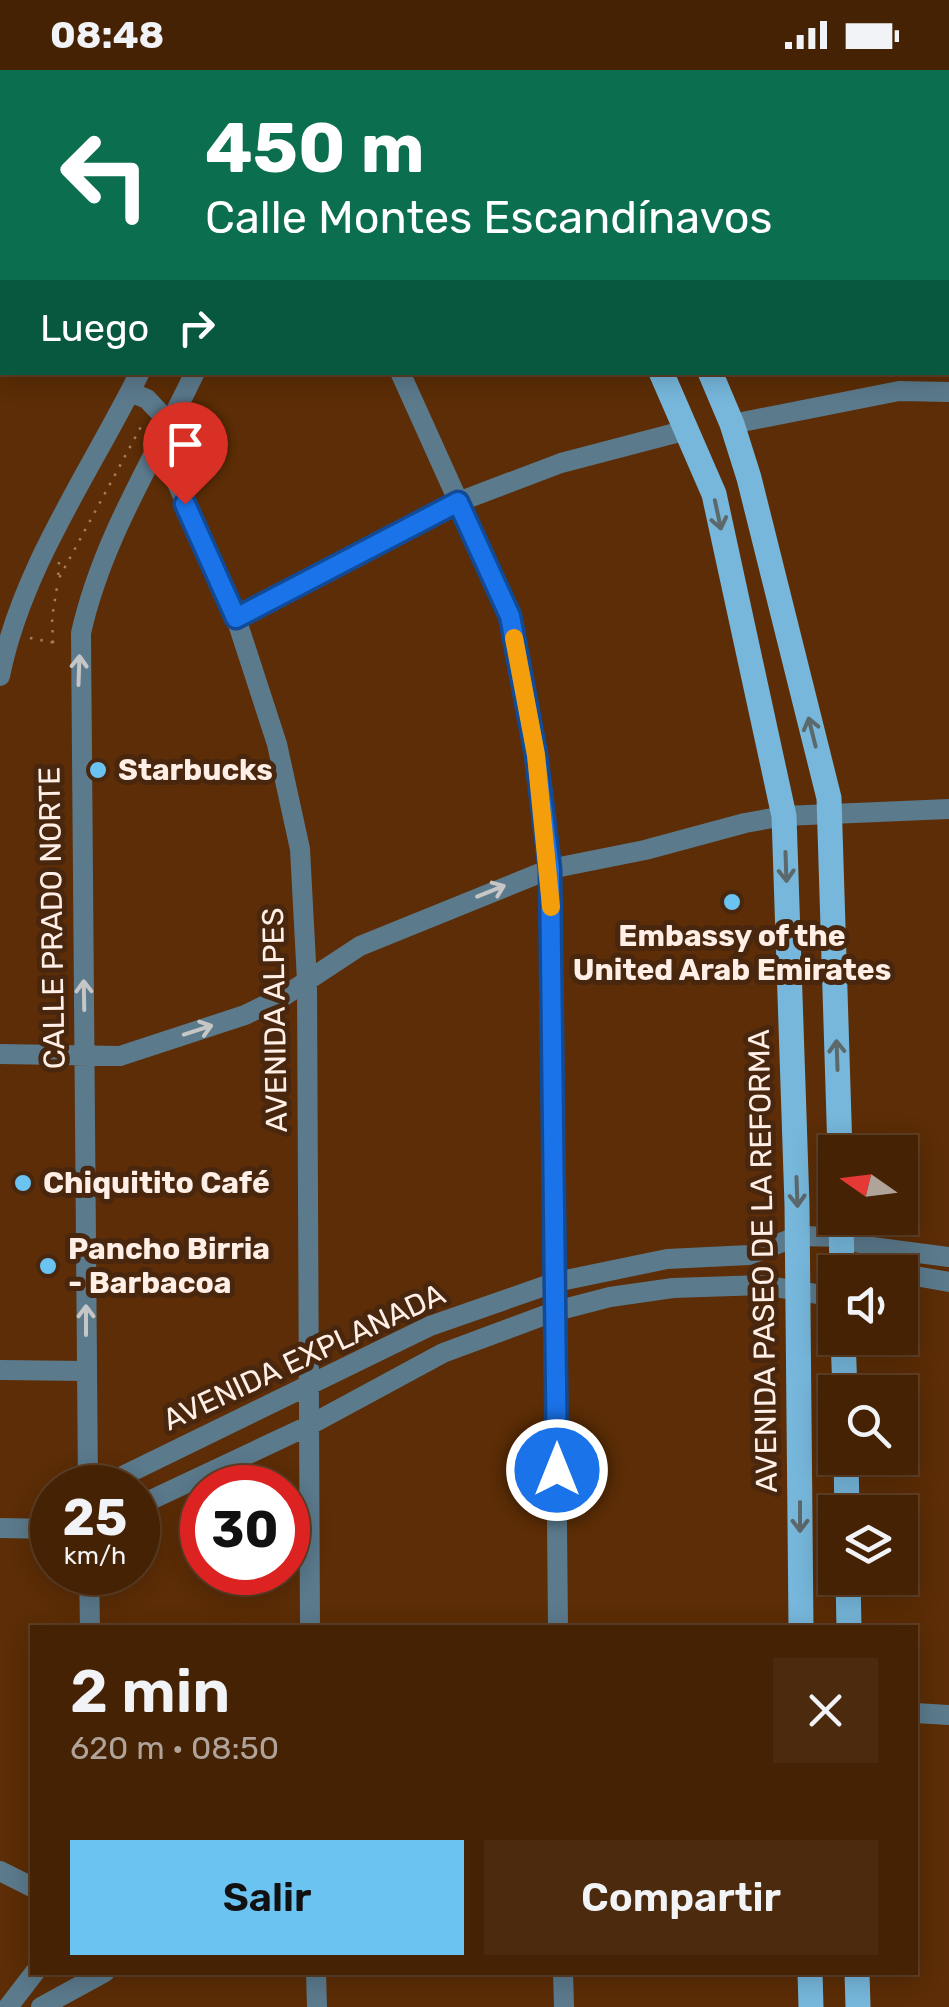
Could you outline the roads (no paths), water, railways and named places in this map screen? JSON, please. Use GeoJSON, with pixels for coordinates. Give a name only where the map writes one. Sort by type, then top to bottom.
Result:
{"type":"FeatureCollection","features":[{"type":"Feature","properties":{"kind":"main road"},"geometry":{"type":"LineString","coordinates":[[665,382],[701,375]]}},
{"type":"Feature","properties":{"kind":"main road"},"geometry":{"type":"LineString","coordinates":[[712,375],[742,455],[830,812],[840,1135]]}},
{"type":"Feature","properties":{"kind":"main road","name":"AVENIDA PASEO DE LA REFORMA"},"geometry":{"type":"LineString","coordinates":[[665,382],[714,494],[784,816],[798,1236],[802,1625]]}},
{"type":"Feature","properties":{"kind":"main road"},"geometry":{"type":"LineString","coordinates":[[702,466],[742,455]]}},
{"type":"Feature","properties":{"kind":"main road"},"geometry":{"type":"LineString","coordinates":[[848,1595],[849,1625]]}},
{"type":"Feature","properties":{"kind":"main road"},"geometry":{"type":"LineString","coordinates":[[810,1975],[811,2007]]}},
{"type":"Feature","properties":{"kind":"main road"},"geometry":{"type":"LineString","coordinates":[[858,1975],[858,2007]]}},
{"type":"Feature","properties":{"kind":"street","name":"CALLE PRADO NORTE"},"geometry":{"type":"LineString","coordinates":[[88,1465],[80,648],[91,587],[158,429],[193,375]]}},
{"type":"Feature","properties":{"kind":"street"},"geometry":{"type":"LineString","coordinates":[[401,375],[510,616],[536,755],[550,869],[558,1625]]}},
{"type":"Feature","properties":{"kind":"street"},"geometry":{"type":"LineString","coordinates":[[0,676],[9,633],[34,574],[135,382],[163,416],[158,429]]}},
{"type":"Feature","properties":{"kind":"street"},"geometry":{"type":"LineString","coordinates":[[732,424],[899,391],[949,392]]}},
{"type":"Feature","properties":{"kind":"street","name":"AVENIDA ALPES"},"geometry":{"type":"LineString","coordinates":[[158,429],[174,476],[236,618],[277,744],[300,850],[306,981],[310,1625]]}},
{"type":"Feature","properties":{"kind":"street"},"geometry":{"type":"LineString","coordinates":[[236,618],[458,502],[561,464],[687,430]]}},
{"type":"Feature","properties":{"kind":"street"},"geometry":{"type":"LineString","coordinates":[[0,1054],[120,1056],[245,1014],[360,946],[550,869],[784,816],[949,810]]}},
{"type":"Feature","properties":{"kind":"street","name":"AVENIDA EXPLANADA"},"geometry":{"type":"LineString","coordinates":[[145,1465],[430,1326],[556,1282],[667,1259],[749,1255],[818,1232]]}},
{"type":"Feature","properties":{"kind":"street","name":"AVENIDA EXPLANADA"},"geometry":{"type":"LineString","coordinates":[[854,1235],[872,1247],[949,1257]]}},
{"type":"Feature","properties":{"kind":"street"},"geometry":{"type":"LineString","coordinates":[[918,1277],[949,1282]]}},
{"type":"Feature","properties":{"kind":"street","name":"AVENIDA EXPLANADA"},"geometry":{"type":"LineString","coordinates":[[160,1496],[308,1426],[443,1353],[556,1311],[610,1297],[673,1288],[762,1285],[818,1295]]}},
{"type":"Feature","properties":{"kind":"street"},"geometry":{"type":"LineString","coordinates":[[0,1370],[86,1371]]}},
{"type":"Feature","properties":{"kind":"street"},"geometry":{"type":"LineString","coordinates":[[0,1528],[30,1528]]}},
{"type":"Feature","properties":{"kind":"street"},"geometry":{"type":"LineString","coordinates":[[89,1595],[90,1625]]}},
{"type":"Feature","properties":{"kind":"street"},"geometry":{"type":"LineString","coordinates":[[918,1713],[949,1714]]}},
{"type":"Feature","properties":{"kind":"street"},"geometry":{"type":"LineString","coordinates":[[0,1871],[30,1885]]}},
{"type":"Feature","properties":{"kind":"street"},"geometry":{"type":"LineString","coordinates":[[8,2007],[32,1975]]}},
{"type":"Feature","properties":{"kind":"street"},"geometry":{"type":"LineString","coordinates":[[42,2007],[101,1975]]}},
{"type":"Feature","properties":{"kind":"street"},"geometry":{"type":"LineString","coordinates":[[316,1975],[317,2007]]}},
{"type":"Feature","properties":{"kind":"street"},"geometry":{"type":"LineString","coordinates":[[563,1975],[564,2007]]}},
{"type":"Feature","properties":{"kind":"place","name":"Starbucks"},"geometry":{"type":"Point","coordinates":[98,770]}},
{"type":"Feature","properties":{"kind":"place","name":"Embassy of the United Arab Emirates"},"geometry":{"type":"Point","coordinates":[732,902]}},
{"type":"Feature","properties":{"kind":"place","name":"Chiquitito Café"},"geometry":{"type":"Point","coordinates":[23,1183]}},
{"type":"Feature","properties":{"kind":"place","name":"Pancho Birria - Barbacoa"},"geometry":{"type":"Point","coordinates":[48,1266]}}]}
